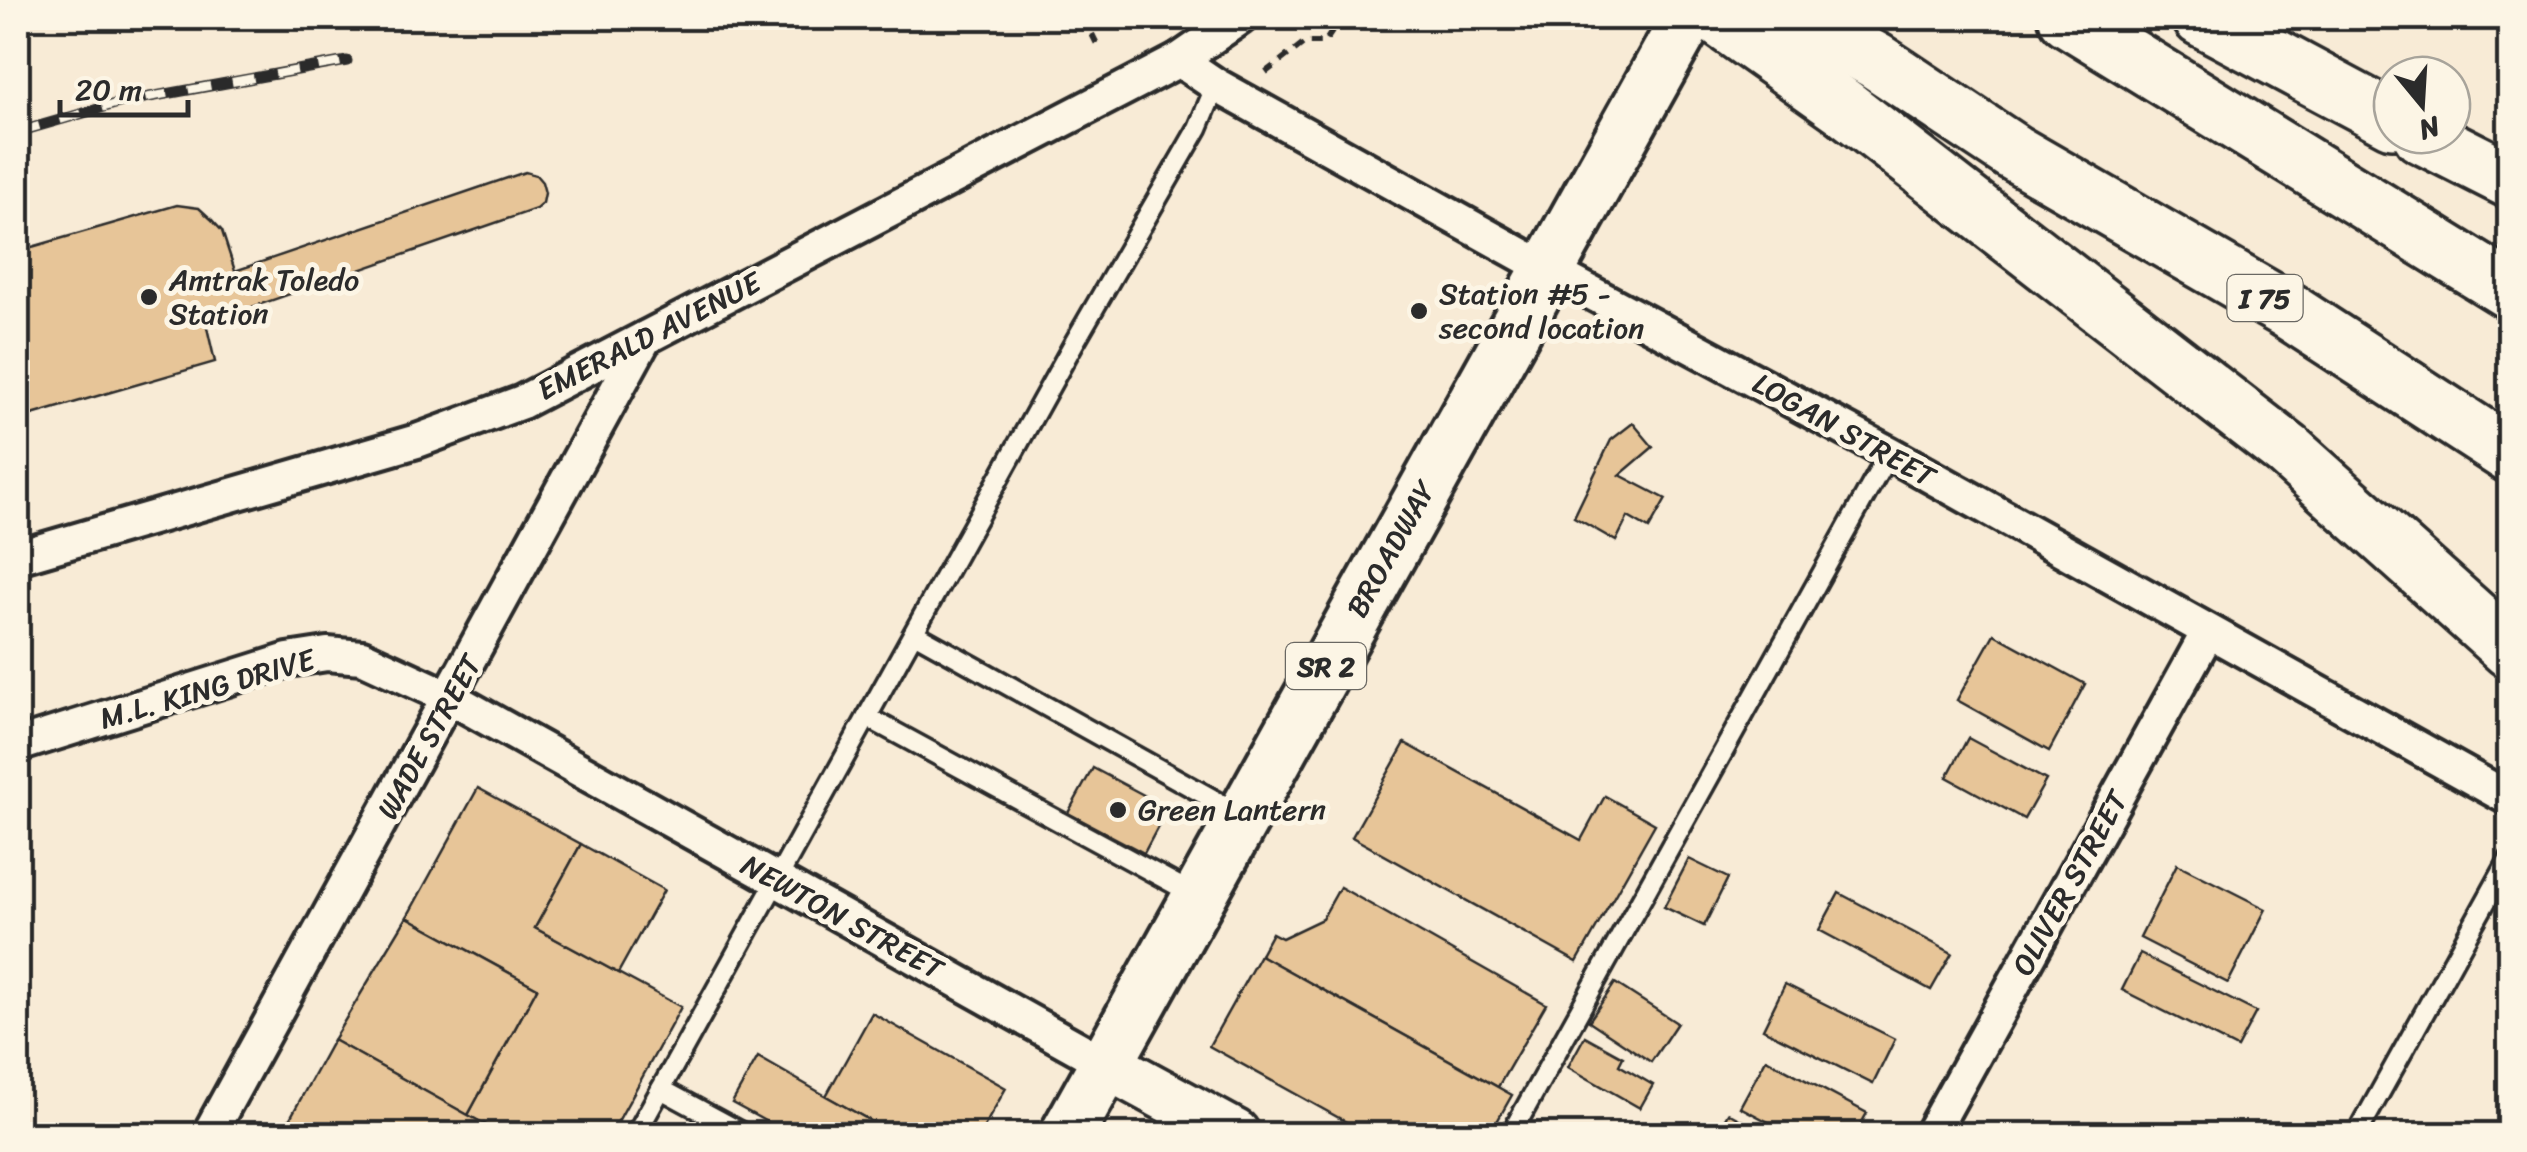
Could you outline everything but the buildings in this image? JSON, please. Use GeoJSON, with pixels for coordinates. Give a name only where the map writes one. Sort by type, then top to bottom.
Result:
{"type":"FeatureCollection","features":[{"type":"Feature","properties":{"kind":"highway"},"geometry":{"type":"LineString","coordinates":[[1718,18],[1844,107],[2288,452],[2510,650]]}},
{"type":"Feature","properties":{"kind":"highway","name":"I 75"},"geometry":{"type":"LineString","coordinates":[[1800,18],[1876,61],[2013,152],[2287,310],[2510,455]]}},
{"type":"Feature","properties":{"kind":"highway"},"geometry":{"type":"LineString","coordinates":[[2067,18],[2510,291]]}},
{"type":"Feature","properties":{"kind":"highway"},"geometry":{"type":"LineString","coordinates":[[2202,18],[2372,109]]}},
{"type":"Feature","properties":{"kind":"highway"},"geometry":{"type":"LineString","coordinates":[[2461,155],[2510,180]]}},
{"type":"Feature","properties":{"kind":"main road","name":"BROADWAY"},"geometry":{"type":"LineString","coordinates":[[1067,1134],[1688,18]]}},
{"type":"Feature","properties":{"kind":"street","name":"EMERALD AVENUE"},"geometry":{"type":"LineString","coordinates":[[18,557],[472,423],[522,402],[1179,60],[1240,18]]}},
{"type":"Feature","properties":{"kind":"street","name":"LOGAN STREET"},"geometry":{"type":"LineString","coordinates":[[1179,60],[1216,85],[1547,269],[1889,453],[2510,799]]}},
{"type":"Feature","properties":{"kind":"street","name":"WADE STREET"},"geometry":{"type":"LineString","coordinates":[[209,1134],[646,338]]}},
{"type":"Feature","properties":{"kind":"street","name":"OLIVER STREET"},"geometry":{"type":"LineString","coordinates":[[1932,1134],[2208,632]]}},
{"type":"Feature","properties":{"kind":"street","name":"M.L. KING DRIVE"},"geometry":{"type":"LineString","coordinates":[[18,745],[288,660],[327,654],[362,657],[451,698]]}},
{"type":"Feature","properties":{"kind":"street","name":"NEWTON STREET"},"geometry":{"type":"LineString","coordinates":[[451,698],[1234,1134]]}},
{"type":"Feature","properties":{"kind":"lane"},"geometry":{"type":"LineString","coordinates":[[636,1134],[1198,128],[1216,85]]}},
{"type":"Feature","properties":{"kind":"lane"},"geometry":{"type":"LineString","coordinates":[[1510,1134],[1889,453]]}},
{"type":"Feature","properties":{"kind":"lane"},"geometry":{"type":"LineString","coordinates":[[914,632],[1243,815]]}},
{"type":"Feature","properties":{"kind":"lane"},"geometry":{"type":"LineString","coordinates":[[867,717],[1200,898]]}},
{"type":"Feature","properties":{"kind":"lane"},"geometry":{"type":"LineString","coordinates":[[2357,1134],[2510,858]]}},
{"type":"Feature","properties":{"kind":"lane"},"geometry":{"type":"LineString","coordinates":[[661,1089],[744,1134]]}},
{"type":"Feature","properties":{"kind":"path"},"geometry":{"type":"LineString","coordinates":[[1084,18],[1098,46]]}},
{"type":"Feature","properties":{"kind":"path"},"geometry":{"type":"LineString","coordinates":[[1306,42],[1325,42],[1340,18]]}},
{"type":"Feature","properties":{"kind":"railway"},"geometry":{"type":"LineString","coordinates":[[18,132],[122,102],[347,61]]}},
{"type":"Feature","properties":{"kind":"place","name":"Amtrak Toledo Station"},"geometry":{"type":"Point","coordinates":[149,297]}},
{"type":"Feature","properties":{"kind":"place","name":"Station #5 - second location"},"geometry":{"type":"Point","coordinates":[1419,311]}},
{"type":"Feature","properties":{"kind":"place","name":"Green Lantern"},"geometry":{"type":"Point","coordinates":[1118,810]}}]}
